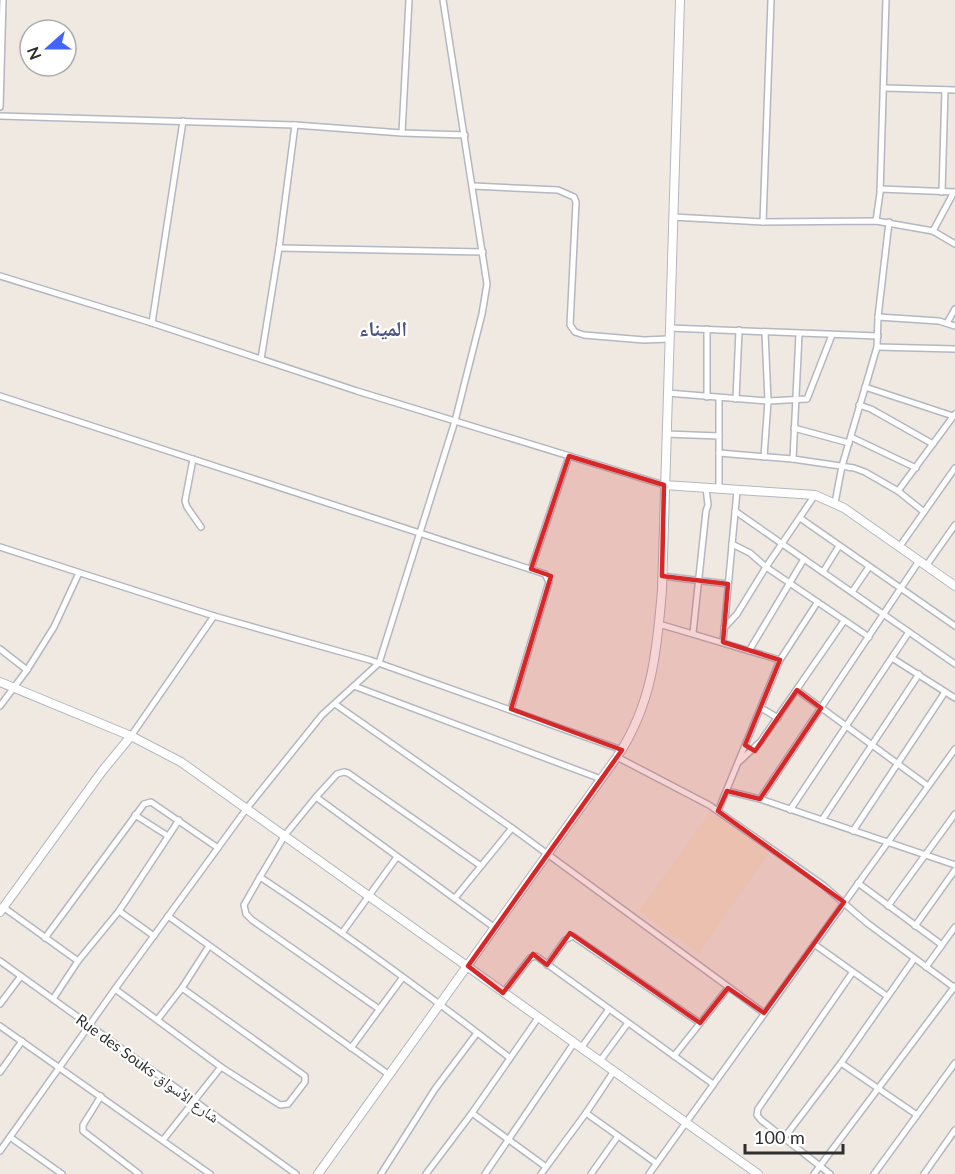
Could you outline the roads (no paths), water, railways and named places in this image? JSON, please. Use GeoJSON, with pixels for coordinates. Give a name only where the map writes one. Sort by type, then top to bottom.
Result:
{"type":"FeatureCollection","features":[{"type":"Feature","properties":{"kind":"main road"},"geometry":{"type":"LineString","coordinates":[[318,1174],[620,754],[642,711],[654,667],[662,576],[680,0]]}},
{"type":"Feature","properties":{"kind":"main road"},"geometry":{"type":"LineString","coordinates":[[664,485],[815,495],[835,502],[955,586]]}},
{"type":"Feature","properties":{"kind":"main road"},"geometry":{"type":"LineString","coordinates":[[0,682],[131,736],[181,762],[758,1174]]}},
{"type":"Feature","properties":{"kind":"main road"},"geometry":{"type":"LineString","coordinates":[[2,910],[103,770],[131,736]]}},
{"type":"Feature","properties":{"kind":"street"},"geometry":{"type":"LineString","coordinates":[[0,107],[3,0]]}},
{"type":"Feature","properties":{"kind":"street"},"geometry":{"type":"LineString","coordinates":[[402,133],[409,0]]}},
{"type":"Feature","properties":{"kind":"street"},"geometry":{"type":"LineString","coordinates":[[0,1151],[247,808],[322,715],[379,663],[455,421],[482,314],[487,284],[443,0]]}},
{"type":"Feature","properties":{"kind":"street"},"geometry":{"type":"LineString","coordinates":[[763,222],[771,0]]}},
{"type":"Feature","properties":{"kind":"street"},"geometry":{"type":"LineString","coordinates":[[876,221],[880,189],[886,0]]}},
{"type":"Feature","properties":{"kind":"street"},"geometry":{"type":"LineString","coordinates":[[884,88],[955,90]]}},
{"type":"Feature","properties":{"kind":"street"},"geometry":{"type":"LineString","coordinates":[[942,192],[945,90]]}},
{"type":"Feature","properties":{"kind":"street"},"geometry":{"type":"LineString","coordinates":[[0,117],[295,125],[465,135]]}},
{"type":"Feature","properties":{"kind":"street"},"geometry":{"type":"LineString","coordinates":[[152,323],[183,121]]}},
{"type":"Feature","properties":{"kind":"street"},"geometry":{"type":"LineString","coordinates":[[261,359],[279,248],[295,125]]}},
{"type":"Feature","properties":{"kind":"street"},"geometry":{"type":"LineString","coordinates":[[473,186],[558,190],[574,196],[576,202],[570,325],[575,332],[584,335],[644,340],[669,339]]}},
{"type":"Feature","properties":{"kind":"street"},"geometry":{"type":"LineString","coordinates":[[880,189],[954,192],[933,231]]}},
{"type":"Feature","properties":{"kind":"street"},"geometry":{"type":"LineString","coordinates":[[673,217],[763,222],[889,222],[933,231],[955,244]]}},
{"type":"Feature","properties":{"kind":"street"},"geometry":{"type":"LineString","coordinates":[[835,502],[842,466],[877,347],[878,317],[889,222]]}},
{"type":"Feature","properties":{"kind":"street"},"geometry":{"type":"LineString","coordinates":[[279,248],[483,252]]}},
{"type":"Feature","properties":{"kind":"street"},"geometry":{"type":"LineString","coordinates":[[0,276],[664,485]]}},
{"type":"Feature","properties":{"kind":"street"},"geometry":{"type":"LineString","coordinates":[[947,323],[955,309]]}},
{"type":"Feature","properties":{"kind":"street"},"geometry":{"type":"LineString","coordinates":[[878,317],[947,323],[955,326]]}},
{"type":"Feature","properties":{"kind":"street"},"geometry":{"type":"LineString","coordinates":[[669,328],[878,336]]}},
{"type":"Feature","properties":{"kind":"street"},"geometry":{"type":"LineString","coordinates":[[706,397],[707,329]]}},
{"type":"Feature","properties":{"kind":"street"},"geometry":{"type":"LineString","coordinates":[[736,399],[739,330]]}},
{"type":"Feature","properties":{"kind":"street"},"geometry":{"type":"LineString","coordinates":[[764,457],[768,401],[765,332]]}},
{"type":"Feature","properties":{"kind":"street"},"geometry":{"type":"LineString","coordinates":[[793,459],[799,334]]}},
{"type":"Feature","properties":{"kind":"street"},"geometry":{"type":"LineString","coordinates":[[667,393],[719,399],[768,401],[809,397],[832,335]]}},
{"type":"Feature","properties":{"kind":"street"},"geometry":{"type":"LineString","coordinates":[[877,347],[955,349]]}},
{"type":"Feature","properties":{"kind":"street"},"geometry":{"type":"LineString","coordinates":[[864,387],[954,415],[898,491]]}},
{"type":"Feature","properties":{"kind":"street"},"geometry":{"type":"LineString","coordinates":[[0,396],[545,574],[549,582],[511,709]]}},
{"type":"Feature","properties":{"kind":"street"},"geometry":{"type":"LineString","coordinates":[[719,399],[719,489]]}},
{"type":"Feature","properties":{"kind":"street"},"geometry":{"type":"LineString","coordinates":[[859,405],[871,409],[933,444]]}},
{"type":"Feature","properties":{"kind":"street"},"geometry":{"type":"LineString","coordinates":[[794,428],[850,440],[916,468]]}},
{"type":"Feature","properties":{"kind":"street"},"geometry":{"type":"LineString","coordinates":[[665,434],[718,436]]}},
{"type":"Feature","properties":{"kind":"street"},"geometry":{"type":"LineString","coordinates":[[719,453],[793,459],[842,466],[865,472],[898,491],[924,512]]}},
{"type":"Feature","properties":{"kind":"street"},"geometry":{"type":"LineString","coordinates":[[531,569],[569,456]]}},
{"type":"Feature","properties":{"kind":"street"},"geometry":{"type":"LineString","coordinates":[[193,459],[185,501],[201,527]]}},
{"type":"Feature","properties":{"kind":"street"},"geometry":{"type":"LineString","coordinates":[[900,546],[955,468]]}},
{"type":"Feature","properties":{"kind":"street"},"geometry":{"type":"LineString","coordinates":[[693,633],[708,505],[706,488]]}},
{"type":"Feature","properties":{"kind":"street"},"geometry":{"type":"LineString","coordinates":[[723,642],[737,490]]}},
{"type":"Feature","properties":{"kind":"street"},"geometry":{"type":"LineString","coordinates":[[724,627],[737,614],[815,495]]}},
{"type":"Feature","properties":{"kind":"street"},"geometry":{"type":"LineString","coordinates":[[735,511],[955,664]]}},
{"type":"Feature","properties":{"kind":"street"},"geometry":{"type":"LineString","coordinates":[[800,518],[955,626]]}},
{"type":"Feature","properties":{"kind":"street"},"geometry":{"type":"LineString","coordinates":[[760,799],[901,590],[955,525]]}},
{"type":"Feature","properties":{"kind":"street"},"geometry":{"type":"LineString","coordinates":[[947,536],[955,541]]}},
{"type":"Feature","properties":{"kind":"street"},"geometry":{"type":"LineString","coordinates":[[732,544],[750,553],[766,567],[869,637]]}},
{"type":"Feature","properties":{"kind":"street"},"geometry":{"type":"LineString","coordinates":[[823,572],[839,546]]}},
{"type":"Feature","properties":{"kind":"street"},"geometry":{"type":"LineString","coordinates":[[0,547],[214,616],[379,663],[511,709],[620,754],[718,811],[844,902],[914,959],[955,987],[814,1174]]}},
{"type":"Feature","properties":{"kind":"street"},"geometry":{"type":"LineString","coordinates":[[749,651],[804,559]]}},
{"type":"Feature","properties":{"kind":"street"},"geometry":{"type":"LineString","coordinates":[[852,592],[869,567]]}},
{"type":"Feature","properties":{"kind":"street"},"geometry":{"type":"LineString","coordinates":[[0,706],[27,670],[54,627],[79,573]]}},
{"type":"Feature","properties":{"kind":"street"},"geometry":{"type":"LineString","coordinates":[[662,576],[728,584]]}},
{"type":"Feature","properties":{"kind":"street"},"geometry":{"type":"LineString","coordinates":[[718,811],[780,660],[817,603]]}},
{"type":"Feature","properties":{"kind":"street"},"geometry":{"type":"LineString","coordinates":[[131,736],[214,616]]}},
{"type":"Feature","properties":{"kind":"street"},"geometry":{"type":"LineString","coordinates":[[739,762],[752,751],[778,718],[843,621]]}},
{"type":"Feature","properties":{"kind":"street"},"geometry":{"type":"LineString","coordinates":[[659,624],[780,660]]}},
{"type":"Feature","properties":{"kind":"street"},"geometry":{"type":"LineString","coordinates":[[790,810],[909,632]]}},
{"type":"Feature","properties":{"kind":"street"},"geometry":{"type":"LineString","coordinates":[[0,649],[27,670]]}},
{"type":"Feature","properties":{"kind":"street"},"geometry":{"type":"LineString","coordinates":[[892,658],[955,698]]}},
{"type":"Feature","properties":{"kind":"street"},"geometry":{"type":"LineString","coordinates":[[822,820],[919,674]]}},
{"type":"Feature","properties":{"kind":"street"},"geometry":{"type":"LineString","coordinates":[[354,686],[601,779]]}},
{"type":"Feature","properties":{"kind":"street"},"geometry":{"type":"LineString","coordinates":[[797,690],[928,786]]}},
{"type":"Feature","properties":{"kind":"street"},"geometry":{"type":"LineString","coordinates":[[853,831],[945,692]]}},
{"type":"Feature","properties":{"kind":"street"},"geometry":{"type":"LineString","coordinates":[[335,704],[549,854],[764,1013]]}},
{"type":"Feature","properties":{"kind":"street"},"geometry":{"type":"LineString","coordinates":[[761,708],[778,718]]}},
{"type":"Feature","properties":{"kind":"street"},"geometry":{"type":"LineString","coordinates":[[648,1174],[955,749]]}},
{"type":"Feature","properties":{"kind":"street"},"geometry":{"type":"LineString","coordinates":[[379,1009],[246,914],[244,905],[285,835],[337,774],[344,772],[480,866]]}},
{"type":"Feature","properties":{"kind":"street"},"geometry":{"type":"LineString","coordinates":[[727,791],[760,799],[955,865]]}},
{"type":"Feature","properties":{"kind":"street"},"geometry":{"type":"LineString","coordinates":[[316,797],[495,928]]}},
{"type":"Feature","properties":{"kind":"street"},"geometry":{"type":"LineString","coordinates":[[45,938],[144,804],[151,802],[218,848]]}},
{"type":"Feature","properties":{"kind":"street"},"geometry":{"type":"LineString","coordinates":[[888,906],[955,814]]}},
{"type":"Feature","properties":{"kind":"street"},"geometry":{"type":"LineString","coordinates":[[135,815],[168,836]]}},
{"type":"Feature","properties":{"kind":"street"},"geometry":{"type":"LineString","coordinates":[[53,999],[78,961],[119,911],[179,820]]}},
{"type":"Feature","properties":{"kind":"street"},"geometry":{"type":"LineString","coordinates":[[455,898],[512,828]]}},
{"type":"Feature","properties":{"kind":"street"},"geometry":{"type":"LineString","coordinates":[[342,933],[397,857]]}},
{"type":"Feature","properties":{"kind":"street"},"geometry":{"type":"LineString","coordinates":[[915,926],[955,870]]}},
{"type":"Feature","properties":{"kind":"street"},"geometry":{"type":"LineString","coordinates":[[260,877],[403,977],[510,1058]]}},
{"type":"Feature","properties":{"kind":"street"},"geometry":{"type":"LineString","coordinates":[[858,883],[942,945]]}},
{"type":"Feature","properties":{"kind":"street"},"geometry":{"type":"LineString","coordinates":[[2,910],[78,961]]}},
{"type":"Feature","properties":{"kind":"street"},"geometry":{"type":"LineString","coordinates":[[119,911],[154,936]]}},
{"type":"Feature","properties":{"kind":"street"},"geometry":{"type":"LineString","coordinates":[[168,916],[388,1074]]}},
{"type":"Feature","properties":{"kind":"street"},"geometry":{"type":"LineString","coordinates":[[926,967],[955,927]]}},
{"type":"Feature","properties":{"kind":"street"},"geometry":{"type":"LineString","coordinates":[[548,965],[565,940],[573,936],[700,1023]]}},
{"type":"Feature","properties":{"kind":"street"},"geometry":{"type":"LineString","coordinates":[[814,944],[887,996]]}},
{"type":"Feature","properties":{"kind":"street"},"geometry":{"type":"LineString","coordinates":[[158,1019],[182,988],[209,946]]}},
{"type":"Feature","properties":{"kind":"street"},"geometry":{"type":"LineString","coordinates":[[503,993],[530,958],[536,956],[713,1084]]}},
{"type":"Feature","properties":{"kind":"street"},"geometry":{"type":"LineString","coordinates":[[784,1138],[841,1063],[914,959]]}},
{"type":"Feature","properties":{"kind":"street","name":"Rue des Souks شارع الأسواق"},"geometry":{"type":"LineString","coordinates":[[0,961],[296,1174]]}},
{"type":"Feature","properties":{"kind":"street"},"geometry":{"type":"LineString","coordinates":[[830,1174],[760,1120],[757,1115],[758,1109],[852,972]]}},
{"type":"Feature","properties":{"kind":"street"},"geometry":{"type":"LineString","coordinates":[[0,1004],[21,976]]}},
{"type":"Feature","properties":{"kind":"street"},"geometry":{"type":"LineString","coordinates":[[351,1048],[403,977]]}},
{"type":"Feature","properties":{"kind":"street"},"geometry":{"type":"LineString","coordinates":[[674,1056],[728,987]]}},
{"type":"Feature","properties":{"kind":"street"},"geometry":{"type":"LineString","coordinates":[[115,989],[221,1067],[282,1106],[288,1104],[306,1078],[182,988]]}},
{"type":"Feature","properties":{"kind":"street"},"geometry":{"type":"LineString","coordinates":[[485,1174],[577,1045],[609,1009]]}},
{"type":"Feature","properties":{"kind":"street"},"geometry":{"type":"LineString","coordinates":[[426,1174],[538,1018]]}},
{"type":"Feature","properties":{"kind":"street"},"geometry":{"type":"LineString","coordinates":[[600,1061],[628,1023]]}},
{"type":"Feature","properties":{"kind":"street"},"geometry":{"type":"LineString","coordinates":[[0,1026],[210,1174]]}},
{"type":"Feature","properties":{"kind":"street"},"geometry":{"type":"LineString","coordinates":[[381,1174],[435,1089],[477,1033]]}},
{"type":"Feature","properties":{"kind":"street"},"geometry":{"type":"LineString","coordinates":[[0,1072],[22,1041]]}},
{"type":"Feature","properties":{"kind":"street"},"geometry":{"type":"LineString","coordinates":[[841,1063],[917,1115]]}},
{"type":"Feature","properties":{"kind":"street"},"geometry":{"type":"LineString","coordinates":[[874,1174],[955,1063]]}},
{"type":"Feature","properties":{"kind":"street"},"geometry":{"type":"LineString","coordinates":[[164,1140],[221,1067]]}},
{"type":"Feature","properties":{"kind":"street"},"geometry":{"type":"LineString","coordinates":[[541,1174],[614,1071]]}},
{"type":"Feature","properties":{"kind":"street"},"geometry":{"type":"LineString","coordinates":[[101,1096],[83,1125],[83,1131],[139,1174]]}},
{"type":"Feature","properties":{"kind":"street"},"geometry":{"type":"LineString","coordinates":[[472,1113],[546,1167]]}},
{"type":"Feature","properties":{"kind":"street"},"geometry":{"type":"LineString","coordinates":[[586,1113],[656,1163]]}},
{"type":"Feature","properties":{"kind":"street"},"geometry":{"type":"LineString","coordinates":[[924,1174],[955,1130]]}},
{"type":"Feature","properties":{"kind":"street"},"geometry":{"type":"LineString","coordinates":[[591,1174],[618,1136]]}},
{"type":"Feature","properties":{"kind":"street"},"geometry":{"type":"LineString","coordinates":[[10,1137],[62,1174]]}},
{"type":"Feature","properties":{"kind":"district","name":"الميناء"},"geometry":{"type":"Point","coordinates":[383,327]}}]}
